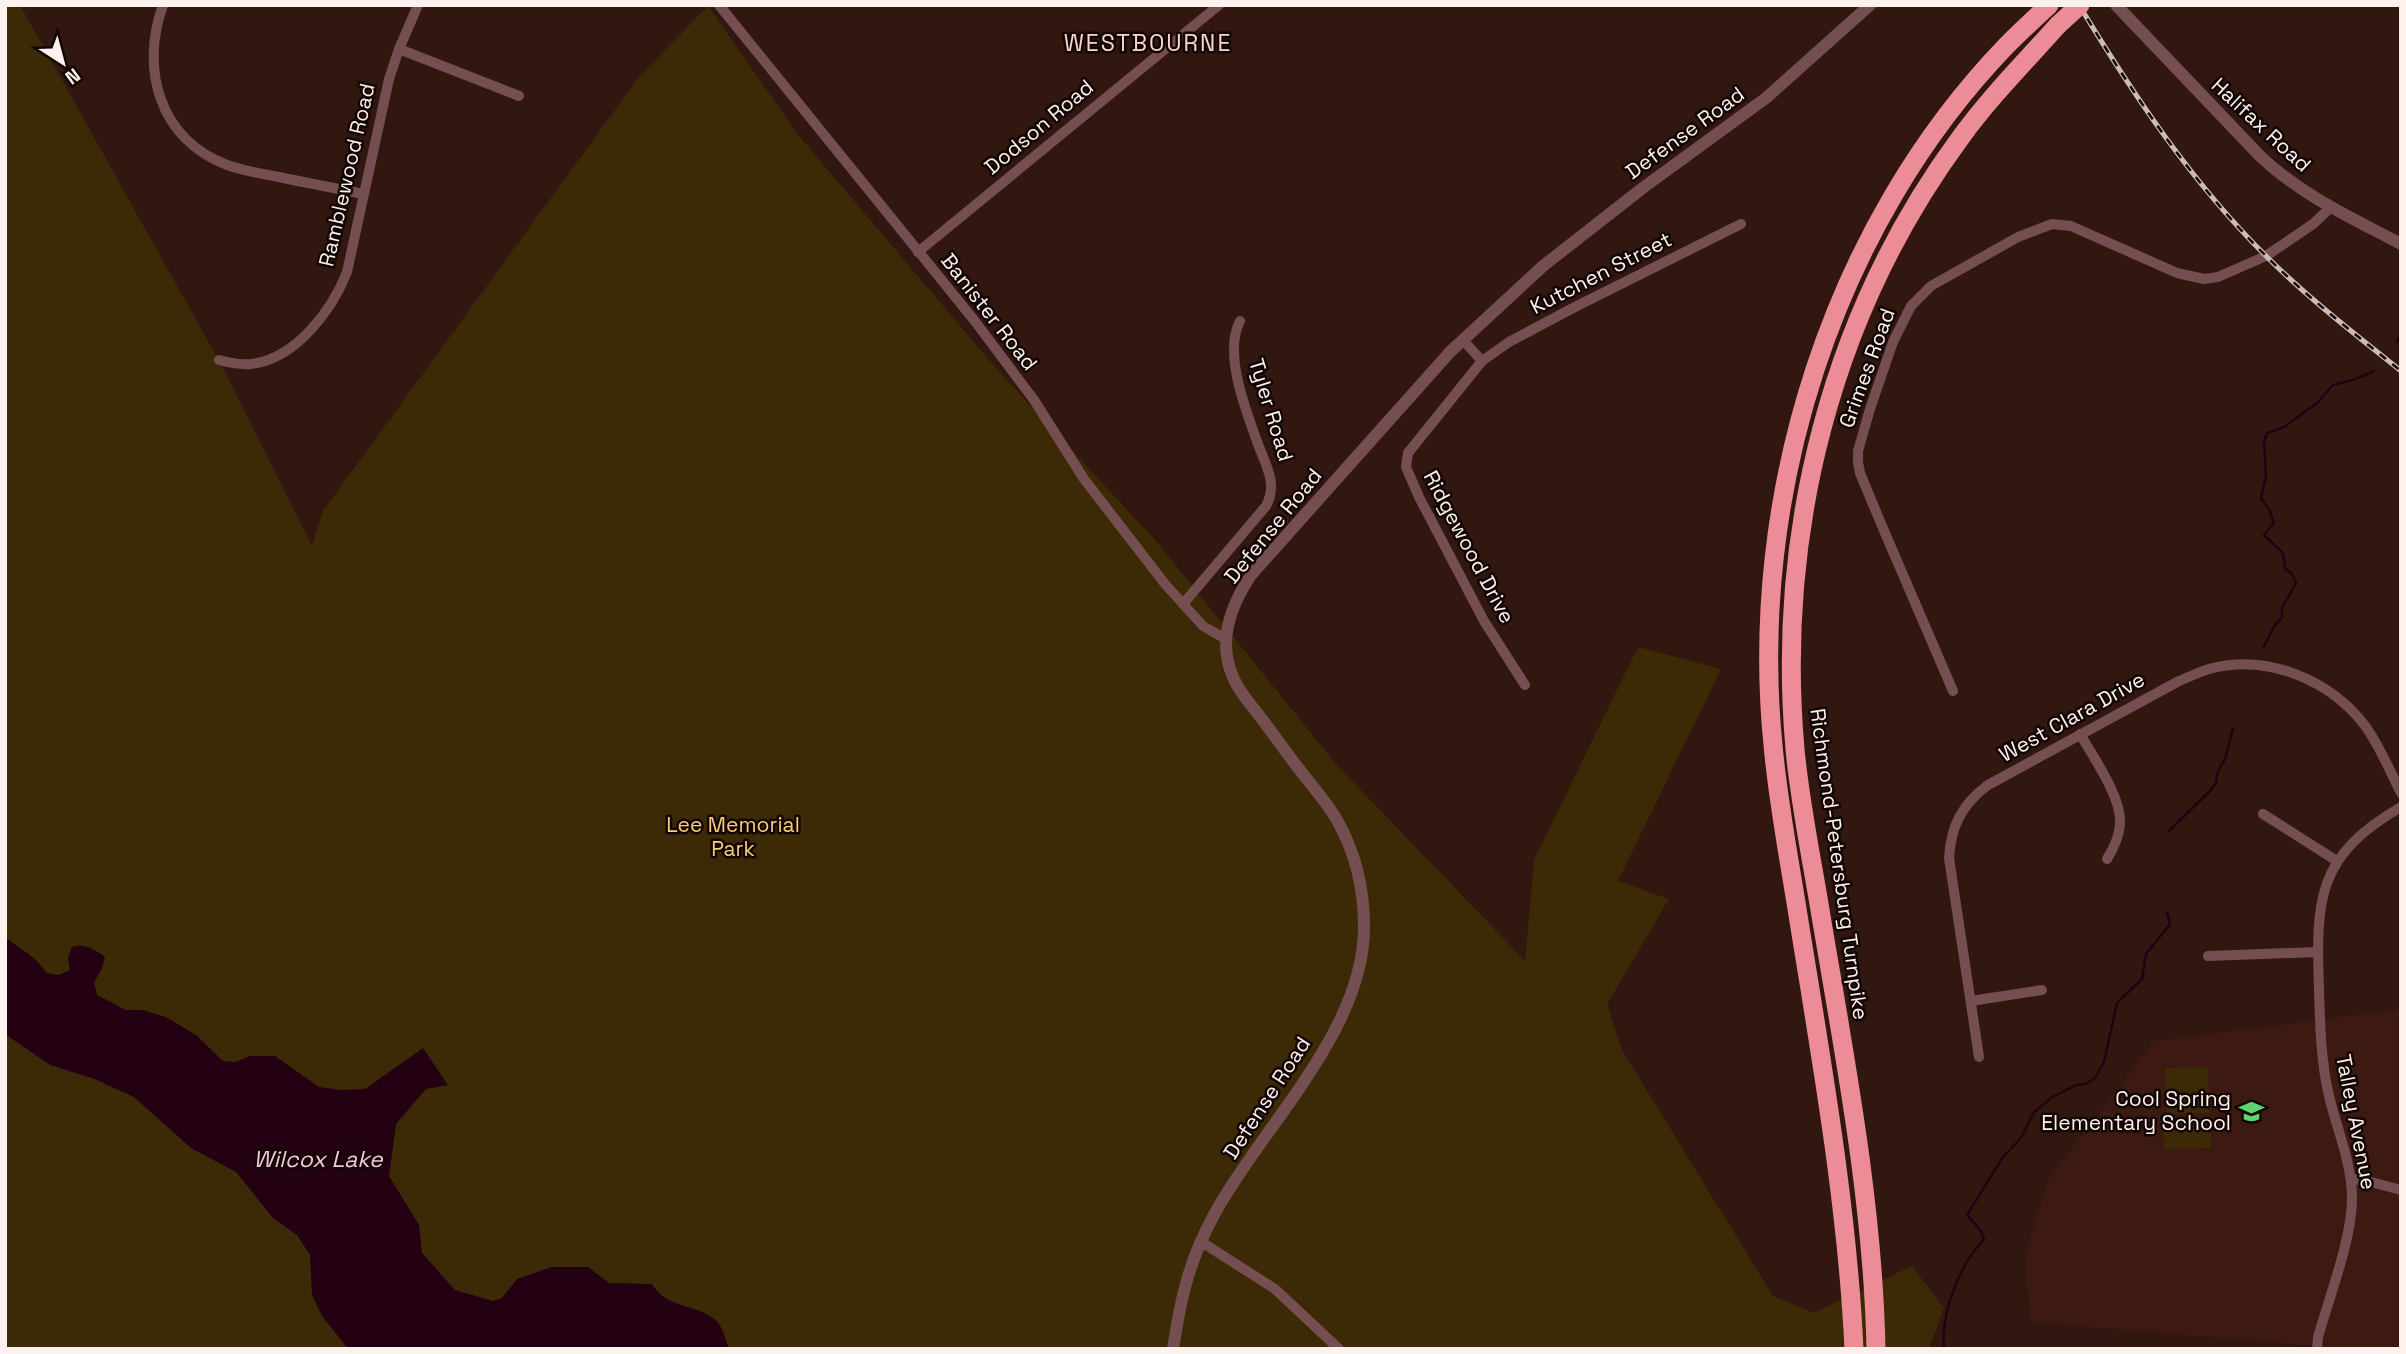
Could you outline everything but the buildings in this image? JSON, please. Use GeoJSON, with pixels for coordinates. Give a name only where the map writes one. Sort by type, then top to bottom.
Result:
{"type":"FeatureCollection","features":[{"type":"Feature","properties":{"kind":"highway","name":"Richmond-Petersburg Turnpike"},"geometry":{"type":"LineString","coordinates":[[1876,1349],[1870,1243],[1861,1166],[1796,752],[1790,654],[1802,514],[1811,466],[1835,378],[1886,258],[1932,178],[1962,134],[2000,88],[2080,5]]}},
{"type":"Feature","properties":{"kind":"highway"},"geometry":{"type":"LineString","coordinates":[[1854,1349],[1850,1271],[1838,1162],[1773,745],[1768,636],[1777,528],[1796,428],[1833,321],[1874,233],[1905,178],[1944,121],[2007,45],[2048,7]]}},
{"type":"Feature","properties":{"kind":"street"},"geometry":{"type":"LineString","coordinates":[[163,5],[153,41],[153,76],[164,108],[185,137],[213,159],[237,169],[363,194]]}},
{"type":"Feature","properties":{"kind":"street","name":"Ramblewood Road"},"geometry":{"type":"LineString","coordinates":[[219,360],[235,364],[261,362],[288,348],[317,323],[339,291],[347,272],[380,114],[398,49],[418,5]]}},
{"type":"Feature","properties":{"kind":"street","name":"Banister Road"},"geometry":{"type":"LineString","coordinates":[[719,5],[1003,357],[1084,479],[1183,604],[1203,626],[1227,640]]}},
{"type":"Feature","properties":{"kind":"street","name":"Dodson Road"},"geometry":{"type":"LineString","coordinates":[[918,252],[1219,5]]}},
{"type":"Feature","properties":{"kind":"street","name":"Defense Road"},"geometry":{"type":"LineString","coordinates":[[1173,1349],[1184,1286],[1200,1241],[1229,1189],[1309,1073],[1341,1017],[1359,968],[1364,927],[1359,876],[1342,829],[1325,801],[1240,690],[1229,668],[1228,629],[1236,602],[1251,575],[1463,340],[1568,245],[1766,98],[1871,5]]}},
{"type":"Feature","properties":{"kind":"street","name":"Halifax Road"},"geometry":{"type":"LineString","coordinates":[[2116,5],[2266,162],[2298,187],[2401,244]]}},
{"type":"Feature","properties":{"kind":"street"},"geometry":{"type":"LineString","coordinates":[[398,49],[519,96]]}},
{"type":"Feature","properties":{"kind":"street","name":"Grimes Road"},"geometry":{"type":"LineString","coordinates":[[1953,691],[1860,473],[1858,462],[1858,451],[1870,409],[1893,342],[1911,306],[1931,286],[2018,237],[2052,224],[2071,226],[2177,273],[2204,279],[2240,268],[2266,256],[2303,231],[2331,206]]}},
{"type":"Feature","properties":{"kind":"street","name":"Kutchen Street"},"geometry":{"type":"LineString","coordinates":[[1482,361],[1509,342],[1573,307],[1741,224]]}},
{"type":"Feature","properties":{"kind":"street","name":"Tyler Road"},"geometry":{"type":"LineString","coordinates":[[1183,604],[1270,498],[1272,480],[1247,410],[1233,350],[1240,321]]}},
{"type":"Feature","properties":{"kind":"street"},"geometry":{"type":"LineString","coordinates":[[1463,340],[1482,361]]}},
{"type":"Feature","properties":{"kind":"street","name":"Ridgewood Drive"},"geometry":{"type":"LineString","coordinates":[[1482,361],[1409,450],[1406,467],[1419,498],[1484,621],[1525,685]]}},
{"type":"Feature","properties":{"kind":"street","name":"West Clara Drive"},"geometry":{"type":"LineString","coordinates":[[1979,1057],[1949,858],[1953,830],[1960,814],[1977,793],[2161,690],[2209,669],[2231,666],[2271,667],[2325,688],[2353,711],[2375,742],[2401,793]]}},
{"type":"Feature","properties":{"kind":"street"},"geometry":{"type":"LineString","coordinates":[[2080,734],[2107,782],[2120,819],[2118,837],[2107,859]]}},
{"type":"Feature","properties":{"kind":"street","name":"Talley Avenue"},"geometry":{"type":"LineString","coordinates":[[2318,1349],[2318,1337],[2350,1219],[2351,1179],[2324,1069],[2318,952],[2319,912],[2324,891],[2337,860],[2360,833],[2401,807]]}},
{"type":"Feature","properties":{"kind":"street"},"geometry":{"type":"LineString","coordinates":[[2263,814],[2337,860]]}},
{"type":"Feature","properties":{"kind":"street"},"geometry":{"type":"LineString","coordinates":[[2208,956],[2318,952]]}},
{"type":"Feature","properties":{"kind":"street"},"geometry":{"type":"LineString","coordinates":[[1971,1001],[2042,990]]}},
{"type":"Feature","properties":{"kind":"street"},"geometry":{"type":"LineString","coordinates":[[2351,1179],[2401,1190]]}},
{"type":"Feature","properties":{"kind":"street"},"geometry":{"type":"LineString","coordinates":[[1200,1241],[1275,1289],[1339,1349]]}},
{"type":"Feature","properties":{"kind":"shaded area","name":"Cool Spring Elementary School"},"geometry":{"type":"Polygon","coordinates":[[[2401,1009],[2401,1349],[2350,1349],[2030,1322],[2025,1256],[2048,1180],[2154,1041],[2401,1009]]]}},
{"type":"Feature","properties":{"kind":"green space","name":"Lee Memorial Park"},"geometry":{"type":"Polygon","coordinates":[[[5,5],[20,5],[223,368],[312,546],[323,511],[639,77],[708,6],[799,136],[995,367],[1155,540],[1336,764],[1525,961],[1534,860],[1638,647],[1721,669],[1618,881],[1669,899],[1607,1004],[1622,1050],[1773,1296],[1814,1313],[1912,1266],[1944,1308],[1929,1349],[5,1349],[5,5]]]}},
{"type":"Feature","properties":{"kind":"green space"},"geometry":{"type":"Polygon","coordinates":[[[2208,1067],[2210,1113],[2167,1114],[2165,1068],[2208,1067]]]}},
{"type":"Feature","properties":{"kind":"green space"},"geometry":{"type":"Polygon","coordinates":[[[2164,1120],[2211,1120],[2211,1148],[2164,1149],[2164,1120]]]}},
{"type":"Feature","properties":{"kind":"water","name":"Wilcox Lake"},"geometry":{"type":"Polygon","coordinates":[[[5,937],[35,959],[47,973],[59,975],[70,970],[68,958],[72,947],[81,946],[94,950],[105,957],[94,983],[97,995],[126,1010],[143,1010],[166,1017],[196,1035],[223,1061],[235,1062],[250,1056],[275,1056],[319,1087],[365,1089],[423,1048],[448,1085],[426,1089],[396,1124],[389,1176],[419,1225],[422,1253],[455,1290],[493,1301],[502,1298],[517,1279],[552,1267],[588,1267],[609,1283],[652,1284],[665,1298],[707,1314],[720,1325],[729,1349],[348,1349],[322,1316],[312,1295],[310,1255],[297,1235],[273,1218],[236,1172],[191,1148],[134,1097],[92,1078],[50,1065],[5,1034],[5,937]]]}},
{"type":"Feature","properties":{"kind":"waterway"},"geometry":{"type":"LineString","coordinates":[[2397,342],[2401,333]]}},
{"type":"Feature","properties":{"kind":"waterway"},"geometry":{"type":"LineString","coordinates":[[2263,648],[2275,625],[2282,618],[2282,608],[2296,583],[2285,568],[2283,553],[2264,535],[2274,523],[2261,498],[2266,476],[2264,441],[2267,433],[2284,427],[2317,403],[2333,385],[2374,371]]}},
{"type":"Feature","properties":{"kind":"waterway"},"geometry":{"type":"LineString","coordinates":[[2169,831],[2216,783],[2233,728]]}},
{"type":"Feature","properties":{"kind":"waterway"},"geometry":{"type":"LineString","coordinates":[[1944,1349],[1945,1321],[1954,1290],[1967,1262],[1984,1240],[1981,1231],[1967,1215],[2003,1157],[2021,1138],[2034,1112],[2054,1096],[2095,1078],[2104,1062],[2117,1003],[2142,979],[2146,954],[2170,924],[2167,912]]}},
{"type":"Feature","properties":{"kind":"railway"},"geometry":{"type":"LineString","coordinates":[[2079,5],[2165,137],[2240,229],[2299,287],[2401,371]]}},
{"type":"Feature","properties":{"kind":"place","name":"Cool Spring Elementary School"},"geometry":{"type":"Point","coordinates":[2251,1111]}},
{"type":"Feature","properties":{"kind":"district","name":"WESTBOURNE"},"geometry":{"type":"Point","coordinates":[1148,43]}}]}
